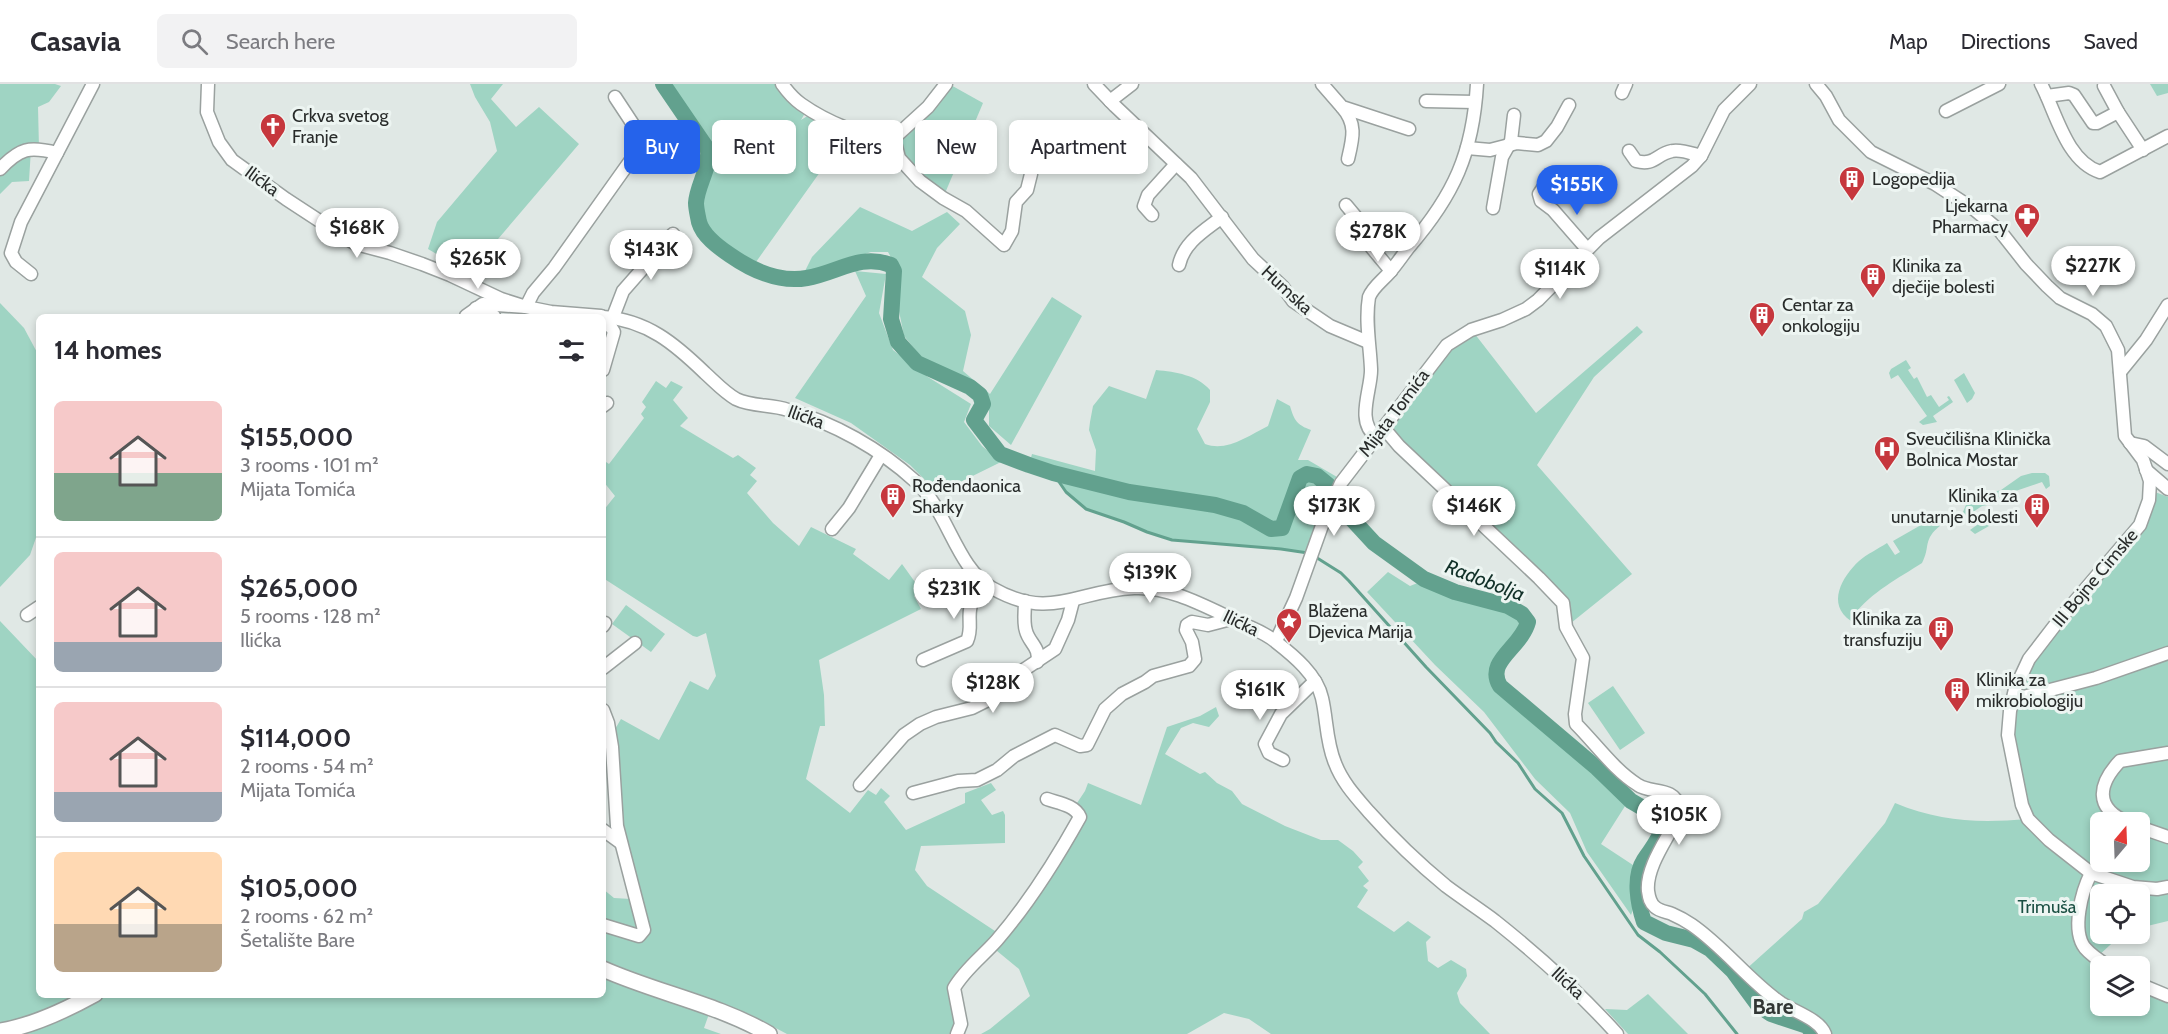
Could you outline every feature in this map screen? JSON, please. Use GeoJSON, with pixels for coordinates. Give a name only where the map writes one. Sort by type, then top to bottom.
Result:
{"type":"FeatureCollection","features":[{"type":"Feature","properties":{"kind":"main road"},"geometry":{"type":"LineString","coordinates":[[606,970],[747,1022],[769,1034]]}},
{"type":"Feature","properties":{"kind":"main road"},"geometry":{"type":"LineString","coordinates":[[0,1031],[39,1019],[87,998]]}},
{"type":"Feature","properties":{"kind":"street"},"geometry":{"type":"LineString","coordinates":[[32,274],[16,262],[11,254],[21,222],[93,84]]}},
{"type":"Feature","properties":{"kind":"street"},"geometry":{"type":"LineString","coordinates":[[782,84],[801,104],[832,120]]}},
{"type":"Feature","properties":{"kind":"street"},"geometry":{"type":"LineString","coordinates":[[903,130],[928,107],[946,84]]}},
{"type":"Feature","properties":{"kind":"street","name":"Humska"},"geometry":{"type":"LineString","coordinates":[[1094,84],[1191,178],[1253,259],[1283,287],[1293,301],[1330,326],[1368,342]]}},
{"type":"Feature","properties":{"kind":"street"},"geometry":{"type":"LineString","coordinates":[[1110,101],[1132,84]]}},
{"type":"Feature","properties":{"kind":"street"},"geometry":{"type":"LineString","coordinates":[[1322,84],[1348,114],[1353,125],[1354,132],[1348,159]]}},
{"type":"Feature","properties":{"kind":"street","name":"Mijata Tomića"},"geometry":{"type":"LineString","coordinates":[[1276,641],[1296,598],[1341,483],[1447,345],[1471,330],[1526,309],[1554,286],[1587,249],[1682,175],[1701,156],[1724,110],[1750,84]]}},
{"type":"Feature","properties":{"kind":"street","name":"III Bojne Cimske"},"geometry":{"type":"LineString","coordinates":[[1816,84],[1826,90],[1839,120],[1870,152],[1935,184],[1975,210],[2000,231],[2026,264],[2060,298],[2092,314],[2106,326],[2118,350],[2125,436],[2143,460],[2150,482],[2150,501],[2140,525],[2042,640],[2025,666],[2012,700],[2009,722],[2010,751],[2022,804],[2028,819],[2049,840],[2091,873],[2133,887],[2157,889],[2168,887]]}},
{"type":"Feature","properties":{"kind":"street"},"geometry":{"type":"LineString","coordinates":[[1946,111],[1999,84]]}},
{"type":"Feature","properties":{"kind":"street"},"geometry":{"type":"LineString","coordinates":[[2041,84],[2067,140],[2078,157],[2092,170],[2100,172],[2168,136]]}},
{"type":"Feature","properties":{"kind":"street","name":"Ilićka"},"geometry":{"type":"LineString","coordinates":[[206,85],[207,112],[219,142],[232,160],[286,199],[356,244],[432,268],[492,295],[526,307],[571,314]]}},
{"type":"Feature","properties":{"kind":"street"},"geometry":{"type":"LineString","coordinates":[[1477,86],[1463,163],[1443,203],[1391,271],[1371,291],[1369,297],[1368,342],[1371,375],[1365,400],[1370,432],[1379,432],[1399,446],[1563,603],[1566,627],[1583,658],[1575,714],[1576,724],[1639,787],[1670,794],[1680,808],[1680,814],[1660,846],[1651,867],[1648,885],[1650,901],[1656,908],[1674,915],[1712,940],[1751,979],[1779,1001],[1816,1023],[1825,1034]]}},
{"type":"Feature","properties":{"kind":"street"},"geometry":{"type":"LineString","coordinates":[[2104,86],[2143,150]]}},
{"type":"Feature","properties":{"kind":"street"},"geometry":{"type":"LineString","coordinates":[[2047,96],[2069,93],[2074,95],[2093,123],[2118,112]]}},
{"type":"Feature","properties":{"kind":"street"},"geometry":{"type":"LineString","coordinates":[[615,97],[630,120]]}},
{"type":"Feature","properties":{"kind":"street"},"geometry":{"type":"LineString","coordinates":[[1426,101],[1475,102]]}},
{"type":"Feature","properties":{"kind":"street"},"geometry":{"type":"LineString","coordinates":[[1467,148],[1490,150],[1517,143],[1538,145],[1546,141],[1557,127],[1569,105]]}},
{"type":"Feature","properties":{"kind":"street"},"geometry":{"type":"LineString","coordinates":[[1341,107],[1410,129]]}},
{"type":"Feature","properties":{"kind":"street"},"geometry":{"type":"LineString","coordinates":[[1493,208],[1502,157],[1511,141],[1514,115]]}},
{"type":"Feature","properties":{"kind":"street"},"geometry":{"type":"LineString","coordinates":[[0,169],[13,155],[31,148],[57,153]]}},
{"type":"Feature","properties":{"kind":"street"},"geometry":{"type":"LineString","coordinates":[[1629,151],[1636,161],[1644,163],[1650,163],[1675,150],[1701,156]]}},
{"type":"Feature","properties":{"kind":"street"},"geometry":{"type":"LineString","coordinates":[[903,162],[920,181],[966,211],[1004,245],[1012,231],[1016,202],[1026,190],[1031,174]]}},
{"type":"Feature","properties":{"kind":"street"},"geometry":{"type":"LineString","coordinates":[[1152,215],[1144,206],[1148,195],[1176,164]]}},
{"type":"Feature","properties":{"kind":"street"},"geometry":{"type":"LineString","coordinates":[[468,314],[483,304],[490,303],[526,307],[533,292],[554,268],[624,170]]}},
{"type":"Feature","properties":{"kind":"street"},"geometry":{"type":"LineString","coordinates":[[1545,185],[1539,195],[1541,201],[1553,210],[1587,249]]}},
{"type":"Feature","properties":{"kind":"street"},"geometry":{"type":"LineString","coordinates":[[1346,205],[1361,223],[1372,248],[1391,271]]}},
{"type":"Feature","properties":{"kind":"street"},"geometry":{"type":"LineString","coordinates":[[1179,265],[1182,253],[1189,243],[1222,217]]}},
{"type":"Feature","properties":{"kind":"street"},"geometry":{"type":"LineString","coordinates":[[606,316],[623,291],[673,234]]}},
{"type":"Feature","properties":{"kind":"street"},"geometry":{"type":"LineString","coordinates":[[2120,372],[2146,340],[2168,305]]}},
{"type":"Feature","properties":{"kind":"street"},"geometry":{"type":"LineString","coordinates":[[476,308],[490,314]]}},
{"type":"Feature","properties":{"kind":"street","name":"Ilićka"},"geometry":{"type":"LineString","coordinates":[[606,318],[644,326],[658,333],[739,401],[801,413],[828,424],[881,455],[914,479],[932,497],[969,568],[988,586],[1025,602],[1051,605],[1107,591],[1138,587],[1166,592],[1210,608],[1276,641],[1305,668],[1315,681],[1322,695],[1333,760],[1343,781],[1370,813],[1413,859],[1539,957],[1580,994],[1617,1034]]}},
{"type":"Feature","properties":{"kind":"street"},"geometry":{"type":"LineString","coordinates":[[606,320],[614,332],[606,360]]}},
{"type":"Feature","properties":{"kind":"street"},"geometry":{"type":"LineString","coordinates":[[2130,442],[2138,443],[2151,450],[2168,464]]}},
{"type":"Feature","properties":{"kind":"street"},"geometry":{"type":"LineString","coordinates":[[832,529],[849,508],[881,455]]}},
{"type":"Feature","properties":{"kind":"street"},"geometry":{"type":"LineString","coordinates":[[2146,470],[2168,489]]}},
{"type":"Feature","properties":{"kind":"street"},"geometry":{"type":"LineString","coordinates":[[923,660],[968,640],[972,632],[969,620],[972,603],[988,586]]}},
{"type":"Feature","properties":{"kind":"street"},"geometry":{"type":"LineString","coordinates":[[860,785],[904,735],[936,717],[972,708],[990,699],[1018,673],[1054,649],[1068,620],[1073,601]]}},
{"type":"Feature","properties":{"kind":"street"},"geometry":{"type":"LineString","coordinates":[[1025,602],[1024,625],[1027,635],[1037,649],[1037,662]]}},
{"type":"Feature","properties":{"kind":"street"},"geometry":{"type":"LineString","coordinates":[[27,615],[36,609]]}},
{"type":"Feature","properties":{"kind":"street"},"geometry":{"type":"LineString","coordinates":[[914,793],[958,781],[977,780],[997,770],[1014,756],[1055,735],[1080,746],[1087,745],[1105,708],[1122,694],[1154,676],[1189,666],[1195,659],[1192,642],[1186,630],[1187,625],[1192,622],[1208,625],[1230,619]]}},
{"type":"Feature","properties":{"kind":"street"},"geometry":{"type":"LineString","coordinates":[[606,667],[635,643]]}},
{"type":"Feature","properties":{"kind":"street"},"geometry":{"type":"LineString","coordinates":[[2012,700],[2096,678],[2168,653]]}},
{"type":"Feature","properties":{"kind":"street"},"geometry":{"type":"LineString","coordinates":[[1283,760],[1269,753],[1265,744],[1281,714],[1315,681]]}},
{"type":"Feature","properties":{"kind":"street"},"geometry":{"type":"LineString","coordinates":[[606,718],[612,747],[614,798],[621,843],[644,930],[639,936],[606,926]]}},
{"type":"Feature","properties":{"kind":"street"},"geometry":{"type":"LineString","coordinates":[[2110,812],[2102,787],[2120,761],[2168,753]]}},
{"type":"Feature","properties":{"kind":"street"},"geometry":{"type":"LineString","coordinates":[[957,1034],[961,1024],[954,988],[959,979],[1020,912],[1080,817],[1072,807],[1047,799]]}},
{"type":"Feature","properties":{"kind":"street"},"geometry":{"type":"LineString","coordinates":[[2150,831],[2168,837]]}},
{"type":"Feature","properties":{"kind":"street"},"geometry":{"type":"LineString","coordinates":[[606,832],[621,843]]}},
{"type":"Feature","properties":{"kind":"street"},"geometry":{"type":"LineString","coordinates":[[2091,873],[2083,889],[2079,934],[2084,946],[2096,956]]}},
{"type":"Feature","properties":{"kind":"street"},"geometry":{"type":"LineString","coordinates":[[2150,989],[2168,996]]}},
{"type":"Feature","properties":{"kind":"green space"},"geometry":{"type":"Polygon","coordinates":[[[0,84],[55,84],[61,86],[49,102],[38,107],[39,148],[31,149],[29,181],[12,182],[0,194],[0,84]]]}},
{"type":"Feature","properties":{"kind":"green space"},"geometry":{"type":"Polygon","coordinates":[[[470,84],[503,84],[491,99],[516,127],[539,107],[579,144],[469,273],[428,249],[437,222],[497,151],[490,122],[470,84]]]}},
{"type":"Feature","properties":{"kind":"green space"},"geometry":{"type":"Polygon","coordinates":[[[663,84],[780,84],[805,113],[801,120],[814,112],[830,120],[808,120],[808,174],[819,174],[751,269],[719,246],[703,228],[698,205],[708,150],[700,138],[700,120],[688,120],[663,84]]]}},
{"type":"Feature","properties":{"kind":"green space"},"geometry":{"type":"Polygon","coordinates":[[[949,84],[983,103],[976,120],[915,120],[915,174],[903,156],[903,136],[917,116],[949,84]]]}},
{"type":"Feature","properties":{"kind":"green space"},"geometry":{"type":"Polygon","coordinates":[[[2150,84],[2168,84],[2168,93],[2157,96],[2150,84]]]}},
{"type":"Feature","properties":{"kind":"green space"},"geometry":{"type":"Polygon","coordinates":[[[915,174],[953,174],[943,198],[920,181],[915,174]]]}},
{"type":"Feature","properties":{"kind":"green space"},"geometry":{"type":"Polygon","coordinates":[[[860,207],[912,231],[947,212],[960,224],[937,248],[922,277],[965,311],[971,335],[963,371],[990,394],[1052,297],[1082,316],[1011,445],[989,426],[989,407],[984,393],[960,376],[922,358],[904,336],[898,306],[899,272],[888,252],[871,252],[803,275],[812,257],[860,207]]]}},
{"type":"Feature","properties":{"kind":"green space"},"geometry":{"type":"Polygon","coordinates":[[[855,271],[886,274],[879,313],[893,350],[928,377],[971,404],[964,422],[982,446],[1001,462],[940,492],[936,491],[910,465],[851,423],[795,398],[866,296],[855,271]]]}},
{"type":"Feature","properties":{"kind":"green space"},"geometry":{"type":"Polygon","coordinates":[[[0,303],[24,328],[36,350],[36,538],[30,555],[0,587],[0,303]]]}},
{"type":"Feature","properties":{"kind":"green space"},"geometry":{"type":"Polygon","coordinates":[[[1637,326],[1643,332],[1594,377],[1537,465],[1632,574],[1566,627],[1564,608],[1383,427],[1423,375],[1471,329],[1536,413],[1637,326]]]}},
{"type":"Feature","properties":{"kind":"green space"},"geometry":{"type":"Polygon","coordinates":[[[1906,360],[1911,368],[1908,370],[1914,379],[1917,377],[1927,397],[1931,395],[1939,407],[1949,400],[1947,397],[1949,396],[1953,402],[1933,416],[1937,422],[1923,425],[1919,422],[1927,416],[1898,375],[1891,379],[1889,373],[1891,369],[1906,360]]]}},
{"type":"Feature","properties":{"kind":"green space"},"geometry":{"type":"Polygon","coordinates":[[[1156,370],[1178,373],[1192,378],[1210,390],[1210,402],[1197,429],[1205,444],[1221,446],[1229,444],[1268,426],[1277,399],[1290,406],[1297,421],[1311,430],[1298,460],[1308,460],[1337,477],[1328,485],[1333,492],[1310,554],[1281,549],[1172,540],[1086,509],[1066,492],[1053,473],[1029,465],[1032,454],[1095,471],[1096,450],[1089,430],[1093,406],[1109,386],[1146,399],[1156,370]]]}},
{"type":"Feature","properties":{"kind":"green space"},"geometry":{"type":"Polygon","coordinates":[[[1964,373],[1975,393],[1967,403],[1954,380],[1964,373]]]}},
{"type":"Feature","properties":{"kind":"green space"},"geometry":{"type":"Polygon","coordinates":[[[656,381],[666,388],[671,381],[683,387],[673,400],[688,418],[680,426],[733,458],[738,455],[756,468],[750,475],[757,481],[747,493],[773,523],[799,546],[811,527],[856,549],[853,554],[889,580],[902,564],[920,589],[914,596],[921,609],[819,660],[824,695],[825,726],[820,726],[806,779],[850,813],[868,790],[876,795],[881,788],[890,796],[884,802],[906,830],[965,803],[965,793],[991,783],[996,790],[981,800],[992,815],[1003,811],[1005,843],[921,846],[915,870],[927,886],[1001,935],[1080,817],[1075,806],[1088,783],[1141,805],[1167,727],[1200,716],[1216,707],[1219,716],[1209,727],[1193,723],[1181,728],[1165,754],[1200,774],[1205,772],[1217,783],[1232,791],[1242,804],[1285,826],[1321,840],[1338,840],[1353,851],[1363,862],[1358,867],[1369,881],[1363,886],[1368,890],[1357,907],[1394,932],[1408,921],[1431,937],[1426,942],[1428,961],[1438,968],[1451,960],[1466,969],[1467,976],[1457,993],[1460,1003],[1490,1034],[1271,1034],[1249,1019],[1224,1013],[1187,1034],[981,1034],[1030,996],[1019,969],[991,946],[959,979],[958,1031],[966,1034],[787,1034],[749,1014],[714,1000],[704,1028],[721,1034],[0,1034],[0,621],[36,659],[36,998],[606,998],[606,891],[614,898],[631,899],[608,741],[621,719],[659,740],[690,681],[708,690],[716,676],[706,633],[697,637],[693,636],[606,580],[606,507],[615,496],[606,485],[606,462],[609,464],[644,418],[641,414],[646,407],[642,402],[656,381]]]}},
{"type":"Feature","properties":{"kind":"green space"},"geometry":{"type":"Polygon","coordinates":[[[2045,473],[2049,476],[2050,486],[2046,489],[2042,482],[1998,497],[1999,503],[1982,506],[1967,516],[1963,512],[1968,500],[2001,490],[2021,476],[2045,473]]]}},
{"type":"Feature","properties":{"kind":"green space","name":"Trimuša"},"geometry":{"type":"Polygon","coordinates":[[[2150,490],[2168,497],[2168,921],[2150,925],[2150,884],[2090,884],[2090,944],[2111,944],[2098,956],[2090,956],[2090,1016],[2150,1016],[2150,989],[2168,996],[2168,1034],[1825,1034],[1744,971],[1802,919],[1804,912],[1818,904],[1885,823],[1895,803],[1928,814],[1960,820],[2028,819],[2008,735],[2022,672],[2140,525],[2150,490]]]}},
{"type":"Feature","properties":{"kind":"green space"},"geometry":{"type":"Polygon","coordinates":[[[1935,517],[1941,525],[1929,539],[1922,563],[1860,607],[1853,616],[1856,619],[1851,621],[1843,614],[1839,607],[1839,591],[1853,567],[1862,558],[1887,543],[1895,555],[1900,552],[1893,541],[1935,517]]]}},
{"type":"Feature","properties":{"kind":"green space"},"geometry":{"type":"Polygon","coordinates":[[[1988,517],[1995,518],[1996,522],[1975,534],[1970,530],[1988,517]]]}},
{"type":"Feature","properties":{"kind":"green space"},"geometry":{"type":"Polygon","coordinates":[[[1388,572],[1410,586],[1420,582],[1448,594],[1519,616],[1522,623],[1520,631],[1493,663],[1491,677],[1500,691],[1627,803],[1601,844],[1636,867],[1635,904],[1631,915],[1587,852],[1570,813],[1535,779],[1484,712],[1435,665],[1367,592],[1388,572]]]}},
{"type":"Feature","properties":{"kind":"green space"},"geometry":{"type":"Polygon","coordinates":[[[626,605],[665,634],[651,652],[612,624],[626,605]]]}},
{"type":"Feature","properties":{"kind":"green space"},"geometry":{"type":"Polygon","coordinates":[[[1613,686],[1645,733],[1620,750],[1588,703],[1613,686]]]}},
{"type":"Feature","properties":{"kind":"green space"},"geometry":{"type":"Polygon","coordinates":[[[1648,994],[1688,1034],[1628,1034],[1605,1009],[1627,1010],[1648,994]]]}},
{"type":"Feature","properties":{"kind":"waterway","name":"Radobolja"},"geometry":{"type":"LineString","coordinates":[[663,84],[708,150],[707,164],[696,203],[699,222],[707,236],[748,266],[786,279],[818,276],[849,265],[869,261],[891,265],[894,271],[891,319],[898,342],[917,363],[970,387],[980,395],[983,404],[974,420],[1000,454],[1053,473],[1129,492],[1215,505],[1243,513],[1271,529],[1282,528],[1300,478],[1307,474],[1317,476],[1328,485],[1350,517],[1374,543],[1424,579],[1455,592],[1508,606],[1522,614],[1528,622],[1519,639],[1500,662],[1497,669],[1500,686],[1597,768],[1631,801],[1655,815],[1663,826],[1639,874],[1638,899],[1644,922],[1666,933],[1694,940],[1710,949],[1733,971],[1758,1005],[1771,1014],[1807,1026],[1814,1034]]}},
{"type":"Feature","properties":{"kind":"waterway","name":"Radobolja"},"geometry":{"type":"LineString","coordinates":[[1053,473],[1066,492],[1086,509],[1172,540],[1308,553]]}},
{"type":"Feature","properties":{"kind":"waterway","name":"Radobolja"},"geometry":{"type":"LineString","coordinates":[[1314,556],[1341,573],[1349,581],[1426,667],[1518,763],[1535,789],[1562,813],[1584,856],[1638,935],[1705,994],[1737,1034]]}},
{"type":"Feature","properties":{"kind":"place","name":"Crkva svetog Franje"},"geometry":{"type":"Point","coordinates":[273,149]}},
{"type":"Feature","properties":{"kind":"place","name":"Logopedija"},"geometry":{"type":"Point","coordinates":[1852,202]}},
{"type":"Feature","properties":{"kind":"place","name":"Ljekarna Pharmacy"},"geometry":{"type":"Point","coordinates":[2027,239]}},
{"type":"Feature","properties":{"kind":"place","name":"Klinika za dječije bolesti"},"geometry":{"type":"Point","coordinates":[1873,299]}},
{"type":"Feature","properties":{"kind":"place","name":"Centar za onkologiju"},"geometry":{"type":"Point","coordinates":[1762,338]}},
{"type":"Feature","properties":{"kind":"place","name":"Sveučilišna Klinička Bolnica Mostar"},"geometry":{"type":"Point","coordinates":[1887,472]}},
{"type":"Feature","properties":{"kind":"place","name":"Rođendaonica Sharky"},"geometry":{"type":"Point","coordinates":[893,519]}},
{"type":"Feature","properties":{"kind":"place","name":"Klinika za unutarnje bolesti"},"geometry":{"type":"Point","coordinates":[2037,529]}},
{"type":"Feature","properties":{"kind":"place","name":"Blažena Djevica Marija"},"geometry":{"type":"Point","coordinates":[1289,644]}},
{"type":"Feature","properties":{"kind":"place","name":"Klinika za transfuziju"},"geometry":{"type":"Point","coordinates":[1941,652]}},
{"type":"Feature","properties":{"kind":"place","name":"Klinika za mikrobiologiju"},"geometry":{"type":"Point","coordinates":[1957,713]}},
{"type":"Feature","properties":{"kind":"district","name":"Bare"},"geometry":{"type":"Point","coordinates":[1773,1007]}}]}
